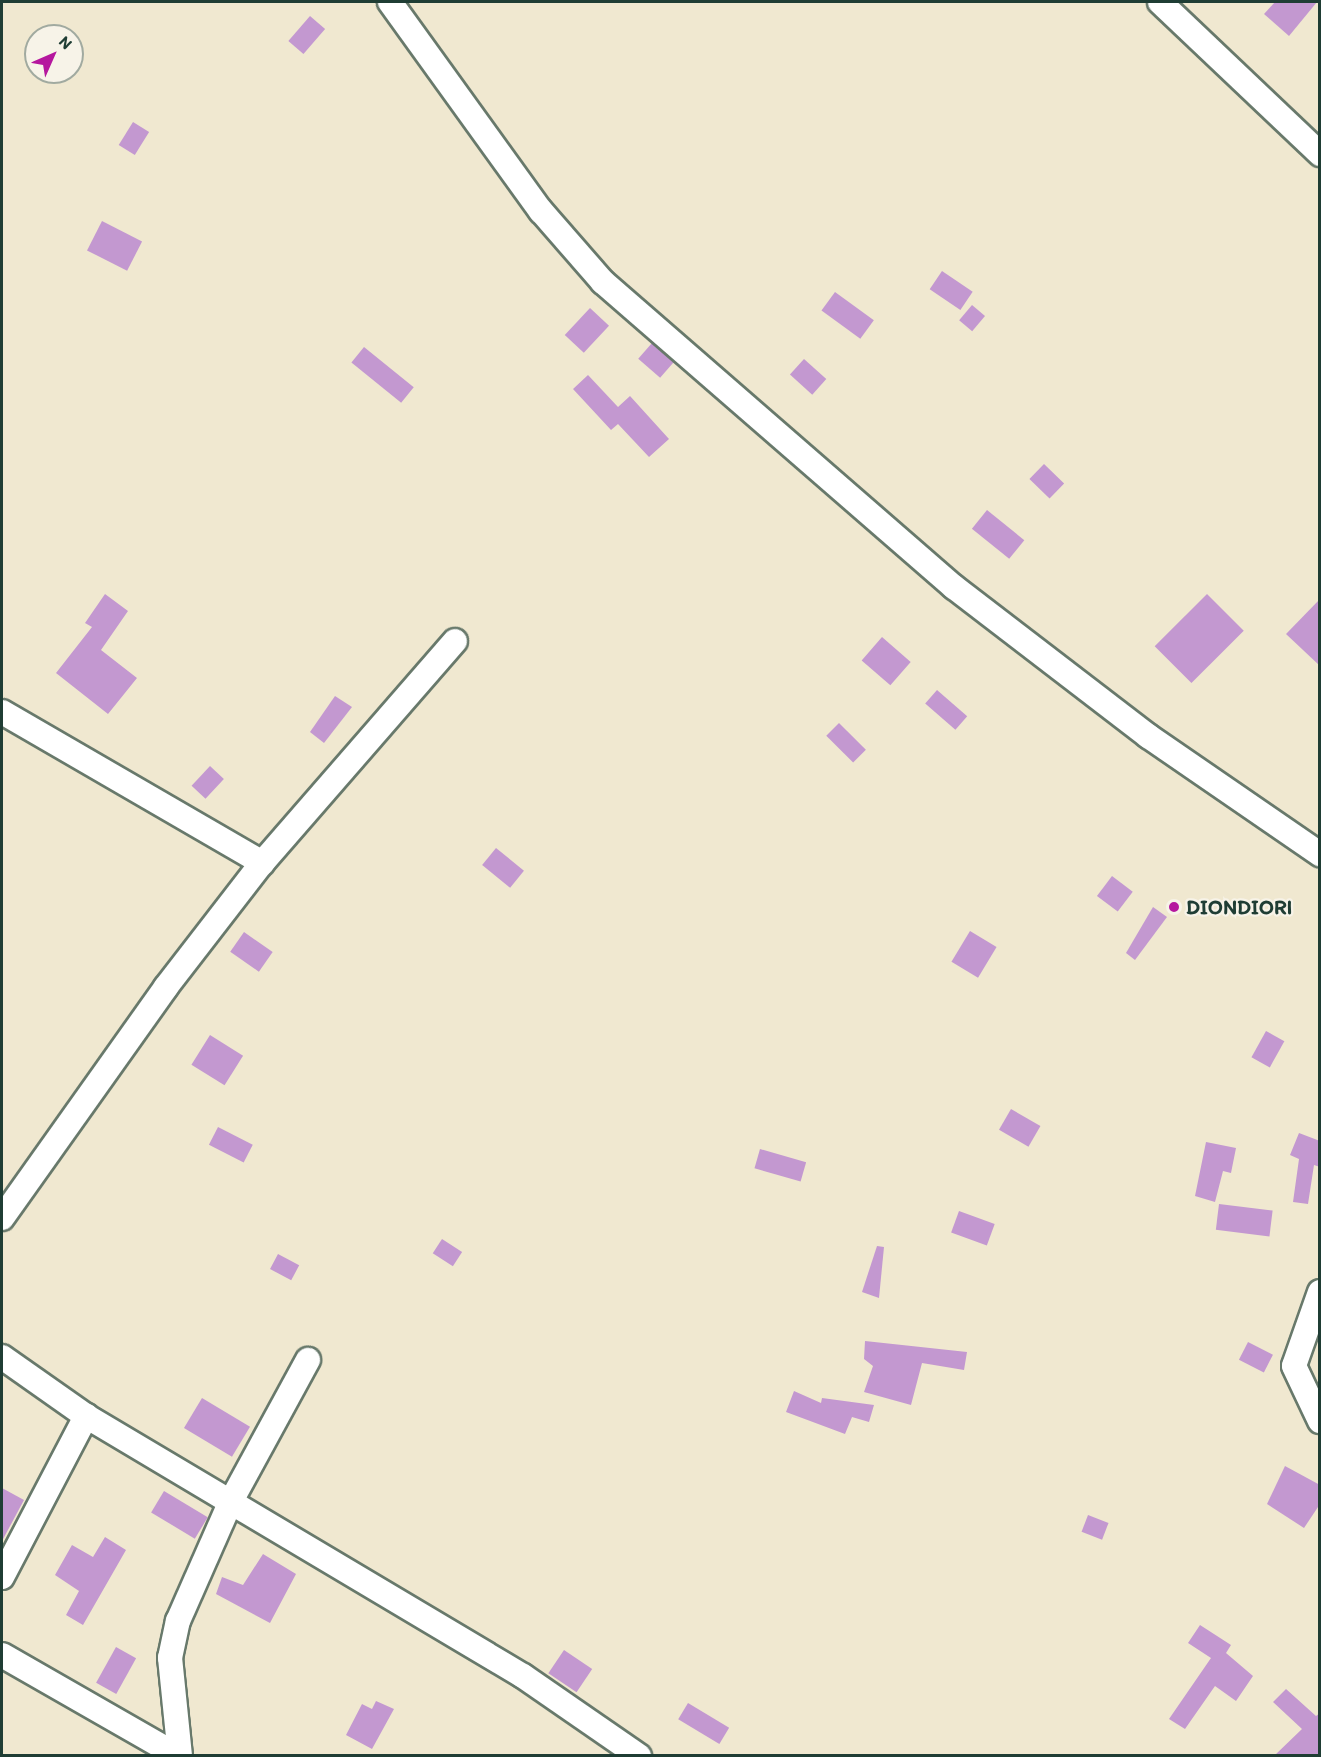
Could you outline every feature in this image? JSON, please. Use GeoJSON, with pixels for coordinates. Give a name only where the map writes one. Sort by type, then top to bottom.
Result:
{"type":"FeatureCollection","features":[{"type":"Feature","properties":{"kind":"street"},"geometry":{"type":"LineString","coordinates":[[390,2],[541,211],[603,282],[954,587],[1148,736],[1320,854]]}},
{"type":"Feature","properties":{"kind":"street"},"geometry":{"type":"LineString","coordinates":[[1160,2],[1320,154]]}},
{"type":"Feature","properties":{"kind":"street"},"geometry":{"type":"LineString","coordinates":[[2,1218],[166,987],[262,863],[455,641]]}},
{"type":"Feature","properties":{"kind":"street"},"geometry":{"type":"LineString","coordinates":[[2,712],[262,863]]}},
{"type":"Feature","properties":{"kind":"street"},"geometry":{"type":"LineString","coordinates":[[1320,1292],[1294,1366],[1320,1421]]}},
{"type":"Feature","properties":{"kind":"street"},"geometry":{"type":"LineString","coordinates":[[2,1357],[86,1416],[524,1676],[639,1755]]}},
{"type":"Feature","properties":{"kind":"street"},"geometry":{"type":"LineString","coordinates":[[179,1755],[170,1658],[178,1621],[230,1503],[308,1360]]}},
{"type":"Feature","properties":{"kind":"street"},"geometry":{"type":"LineString","coordinates":[[2,1577],[86,1416]]}},
{"type":"Feature","properties":{"kind":"street"},"geometry":{"type":"LineString","coordinates":[[2,1655],[179,1755]]}},
{"type":"Feature","properties":{"kind":"building"},"geometry":{"type":"Polygon","coordinates":[[[1275,2],[1317,2],[1289,36],[1264,14],[1275,2]]]}},
{"type":"Feature","properties":{"kind":"building"},"geometry":{"type":"Polygon","coordinates":[[[310,16],[325,29],[303,54],[288,41],[310,16]]]}},
{"type":"Feature","properties":{"kind":"building"},"geometry":{"type":"Polygon","coordinates":[[[133,122],[149,132],[135,155],[119,145],[133,122]]]}},
{"type":"Feature","properties":{"kind":"building"},"geometry":{"type":"Polygon","coordinates":[[[102,221],[142,241],[127,271],[87,250],[102,221]]]}},
{"type":"Feature","properties":{"kind":"building"},"geometry":{"type":"Polygon","coordinates":[[[942,271],[973,292],[960,310],[930,289],[942,271]]]}},
{"type":"Feature","properties":{"kind":"building"},"geometry":{"type":"Polygon","coordinates":[[[835,292],[874,320],[860,339],[821,311],[835,292]]]}},
{"type":"Feature","properties":{"kind":"building"},"geometry":{"type":"Polygon","coordinates":[[[972,305],[985,316],[972,331],[959,320],[972,305]]]}},
{"type":"Feature","properties":{"kind":"building"},"geometry":{"type":"Polygon","coordinates":[[[590,308],[609,326],[584,353],[565,335],[590,308]]]}},
{"type":"Feature","properties":{"kind":"building"},"geometry":{"type":"Polygon","coordinates":[[[652,343],[674,362],[660,378],[638,359],[652,343]]]}},
{"type":"Feature","properties":{"kind":"building"},"geometry":{"type":"Polygon","coordinates":[[[364,347],[414,387],[401,403],[351,363],[364,347]]]}},
{"type":"Feature","properties":{"kind":"building"},"geometry":{"type":"Polygon","coordinates":[[[804,359],[826,379],[812,395],[790,375],[804,359]]]}},
{"type":"Feature","properties":{"kind":"building"},"geometry":{"type":"Polygon","coordinates":[[[588,375],[618,407],[630,396],[669,439],[649,457],[618,424],[611,430],[573,389],[588,375]]]}},
{"type":"Feature","properties":{"kind":"building"},"geometry":{"type":"Polygon","coordinates":[[[1044,464],[1064,483],[1050,499],[1029,479],[1044,464]]]}},
{"type":"Feature","properties":{"kind":"building"},"geometry":{"type":"Polygon","coordinates":[[[987,510],[1024,540],[1009,559],[972,529],[987,510]]]}},
{"type":"Feature","properties":{"kind":"building"},"geometry":{"type":"Polygon","coordinates":[[[105,594],[128,611],[101,650],[137,678],[108,714],[56,673],[92,627],[85,623],[105,594]]]}},
{"type":"Feature","properties":{"kind":"building"},"geometry":{"type":"Polygon","coordinates":[[[1207,594],[1244,631],[1191,683],[1155,646],[1207,594]]]}},
{"type":"Feature","properties":{"kind":"building"},"geometry":{"type":"Polygon","coordinates":[[[1320,599],[1320,666],[1286,634],[1320,599]]]}},
{"type":"Feature","properties":{"kind":"building"},"geometry":{"type":"Polygon","coordinates":[[[882,637],[911,662],[890,685],[862,660],[882,637]]]}},
{"type":"Feature","properties":{"kind":"building"},"geometry":{"type":"Polygon","coordinates":[[[937,690],[967,716],[955,730],[925,704],[937,690]]]}},
{"type":"Feature","properties":{"kind":"building"},"geometry":{"type":"Polygon","coordinates":[[[335,696],[352,707],[324,743],[310,732],[335,696]]]}},
{"type":"Feature","properties":{"kind":"building"},"geometry":{"type":"Polygon","coordinates":[[[839,723],[866,750],[853,763],[826,736],[839,723]]]}},
{"type":"Feature","properties":{"kind":"building"},"geometry":{"type":"Polygon","coordinates":[[[210,766],[224,779],[205,799],[192,786],[210,766]]]}},
{"type":"Feature","properties":{"kind":"building"},"geometry":{"type":"Polygon","coordinates":[[[496,848],[524,871],[510,888],[482,865],[496,848]]]}},
{"type":"Feature","properties":{"kind":"building"},"geometry":{"type":"Polygon","coordinates":[[[1112,876],[1133,892],[1118,912],[1097,896],[1112,876]]]}},
{"type":"Feature","properties":{"kind":"building"},"geometry":{"type":"Polygon","coordinates":[[[1153,907],[1167,917],[1135,960],[1126,953],[1153,907]]]}},
{"type":"Feature","properties":{"kind":"building"},"geometry":{"type":"Polygon","coordinates":[[[970,931],[997,947],[978,978],[951,962],[970,931]]]}},
{"type":"Feature","properties":{"kind":"building"},"geometry":{"type":"Polygon","coordinates":[[[244,932],[273,952],[259,972],[230,952],[244,932]]]}},
{"type":"Feature","properties":{"kind":"building"},"geometry":{"type":"Polygon","coordinates":[[[1266,1031],[1284,1041],[1270,1067],[1251,1057],[1266,1031]]]}},
{"type":"Feature","properties":{"kind":"building"},"geometry":{"type":"Polygon","coordinates":[[[210,1035],[243,1056],[225,1085],[191,1065],[210,1035]]]}},
{"type":"Feature","properties":{"kind":"building"},"geometry":{"type":"Polygon","coordinates":[[[1011,1109],[1040,1126],[1028,1147],[999,1130],[1011,1109]]]}},
{"type":"Feature","properties":{"kind":"building"},"geometry":{"type":"Polygon","coordinates":[[[218,1127],[253,1145],[244,1163],[209,1145],[218,1127]]]}},
{"type":"Feature","properties":{"kind":"building"},"geometry":{"type":"Polygon","coordinates":[[[1299,1133],[1320,1141],[1320,1167],[1314,1165],[1308,1204],[1293,1202],[1299,1159],[1290,1155],[1299,1133]]]}},
{"type":"Feature","properties":{"kind":"building"},"geometry":{"type":"Polygon","coordinates":[[[1206,1142],[1236,1148],[1231,1173],[1223,1171],[1215,1202],[1195,1196],[1206,1142]]]}},
{"type":"Feature","properties":{"kind":"building"},"geometry":{"type":"Polygon","coordinates":[[[760,1149],[806,1162],[801,1181],[754,1168],[760,1149]]]}},
{"type":"Feature","properties":{"kind":"building"},"geometry":{"type":"Polygon","coordinates":[[[1219,1204],[1273,1211],[1269,1236],[1216,1230],[1219,1204]]]}},
{"type":"Feature","properties":{"kind":"building"},"geometry":{"type":"Polygon","coordinates":[[[959,1211],[995,1224],[987,1246],[951,1233],[959,1211]]]}},
{"type":"Feature","properties":{"kind":"building"},"geometry":{"type":"Polygon","coordinates":[[[442,1239],[462,1252],[453,1266],[433,1253],[442,1239]]]}},
{"type":"Feature","properties":{"kind":"building"},"geometry":{"type":"Polygon","coordinates":[[[877,1246],[884,1247],[879,1298],[862,1292],[877,1246]]]}},
{"type":"Feature","properties":{"kind":"building"},"geometry":{"type":"Polygon","coordinates":[[[278,1254],[299,1265],[291,1280],[270,1269],[278,1254]]]}},
{"type":"Feature","properties":{"kind":"building"},"geometry":{"type":"Polygon","coordinates":[[[865,1341],[967,1352],[964,1370],[922,1363],[911,1405],[864,1392],[873,1366],[864,1359],[865,1341]]]}},
{"type":"Feature","properties":{"kind":"building"},"geometry":{"type":"Polygon","coordinates":[[[1248,1342],[1273,1355],[1264,1373],[1239,1360],[1248,1342]]]}},
{"type":"Feature","properties":{"kind":"building"},"geometry":{"type":"Polygon","coordinates":[[[794,1391],[821,1403],[822,1398],[874,1405],[869,1422],[852,1417],[845,1434],[786,1412],[794,1391]]]}},
{"type":"Feature","properties":{"kind":"building"},"geometry":{"type":"Polygon","coordinates":[[[202,1398],[250,1427],[232,1457],[184,1428],[202,1398]]]}},
{"type":"Feature","properties":{"kind":"building"},"geometry":{"type":"Polygon","coordinates":[[[1285,1466],[1320,1485],[1320,1504],[1304,1528],[1267,1504],[1285,1466]]]}},
{"type":"Feature","properties":{"kind":"building"},"geometry":{"type":"Polygon","coordinates":[[[2,1488],[24,1500],[2,1541],[2,1488]]]}},
{"type":"Feature","properties":{"kind":"building"},"geometry":{"type":"Polygon","coordinates":[[[164,1491],[208,1517],[195,1539],[151,1512],[164,1491]]]}},
{"type":"Feature","properties":{"kind":"building"},"geometry":{"type":"Polygon","coordinates":[[[1088,1515],[1109,1523],[1102,1540],[1082,1532],[1088,1515]]]}},
{"type":"Feature","properties":{"kind":"building"},"geometry":{"type":"Polygon","coordinates":[[[105,1537],[126,1550],[83,1625],[66,1615],[79,1591],[55,1575],[72,1545],[93,1557],[105,1537]]]}},
{"type":"Feature","properties":{"kind":"building"},"geometry":{"type":"Polygon","coordinates":[[[263,1554],[296,1574],[270,1623],[216,1594],[222,1577],[243,1585],[263,1554]]]}},
{"type":"Feature","properties":{"kind":"building"},"geometry":{"type":"Polygon","coordinates":[[[1200,1625],[1231,1645],[1226,1653],[1253,1676],[1236,1701],[1215,1686],[1185,1729],[1169,1719],[1211,1658],[1188,1643],[1200,1625]]]}},
{"type":"Feature","properties":{"kind":"building"},"geometry":{"type":"Polygon","coordinates":[[[116,1647],[136,1658],[116,1694],[96,1683],[116,1647]]]}},
{"type":"Feature","properties":{"kind":"building"},"geometry":{"type":"Polygon","coordinates":[[[564,1650],[592,1669],[577,1692],[548,1673],[564,1650]]]}},
{"type":"Feature","properties":{"kind":"building"},"geometry":{"type":"Polygon","coordinates":[[[1286,1689],[1316,1716],[1320,1713],[1320,1755],[1275,1755],[1302,1729],[1273,1702],[1286,1689]]]}},
{"type":"Feature","properties":{"kind":"building"},"geometry":{"type":"Polygon","coordinates":[[[376,1701],[394,1709],[372,1749],[346,1735],[362,1704],[372,1709],[376,1701]]]}},
{"type":"Feature","properties":{"kind":"building"},"geometry":{"type":"Polygon","coordinates":[[[688,1703],[729,1728],[719,1744],[678,1719],[688,1703]]]}},
{"type":"Feature","properties":{"kind":"place","name":"DIONDIORI"},"geometry":{"type":"Point","coordinates":[1174,907]}}]}
